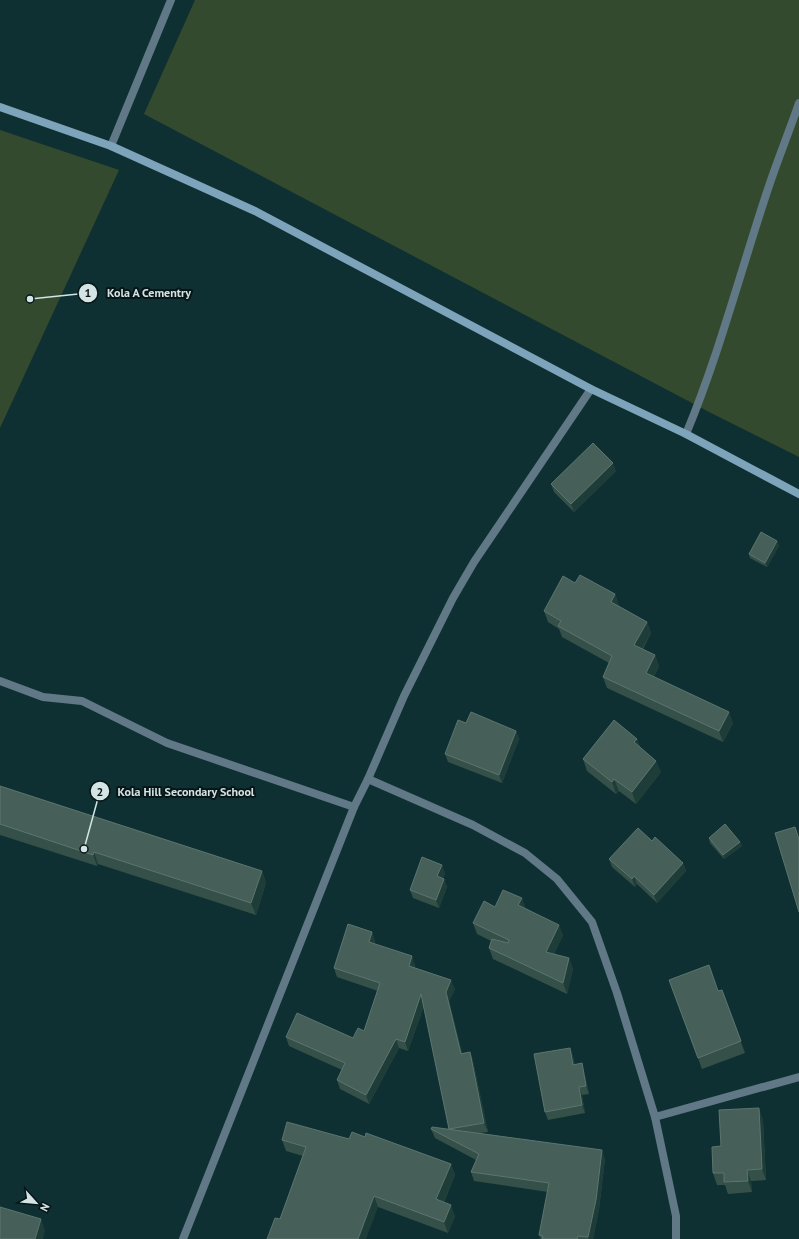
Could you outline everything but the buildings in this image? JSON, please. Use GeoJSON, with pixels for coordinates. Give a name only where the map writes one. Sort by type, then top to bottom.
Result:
{"type":"FeatureCollection","features":[{"type":"Feature","properties":{"kind":"street"},"geometry":{"type":"LineString","coordinates":[[111,146],[171,0]]}},
{"type":"Feature","properties":{"kind":"street"},"geometry":{"type":"LineString","coordinates":[[686,434],[716,355],[765,196],[799,103]]}},
{"type":"Feature","properties":{"kind":"street"},"geometry":{"type":"LineString","coordinates":[[0,107],[111,146],[255,212],[591,389],[686,434],[799,494]]}},
{"type":"Feature","properties":{"kind":"street"},"geometry":{"type":"LineString","coordinates":[[183,1239],[354,807],[407,690],[432,638],[463,580],[489,538],[591,389]]}},
{"type":"Feature","properties":{"kind":"street"},"geometry":{"type":"LineString","coordinates":[[0,681],[42,697],[82,701],[167,743],[354,807]]}},
{"type":"Feature","properties":{"kind":"street"},"geometry":{"type":"LineString","coordinates":[[368,779],[473,825],[525,853],[557,879],[592,922],[617,993],[655,1117],[676,1216],[676,1239]]}},
{"type":"Feature","properties":{"kind":"street"},"geometry":{"type":"LineString","coordinates":[[655,1117],[799,1077]]}},
{"type":"Feature","properties":{"kind":"green space"},"geometry":{"type":"Polygon","coordinates":[[[195,0],[799,0],[799,457],[711,413],[144,114],[195,0]]]}},
{"type":"Feature","properties":{"kind":"green space"},"geometry":{"type":"Polygon","coordinates":[[[0,130],[119,170],[0,428],[0,130]]]}},
{"type":"Feature","properties":{"kind":"place","name":"Kola A Cementry"},"geometry":{"type":"Point","coordinates":[30,299]}},
{"type":"Feature","properties":{"kind":"place","name":"Kola Hill Secondary School"},"geometry":{"type":"Point","coordinates":[84,849]}}]}
